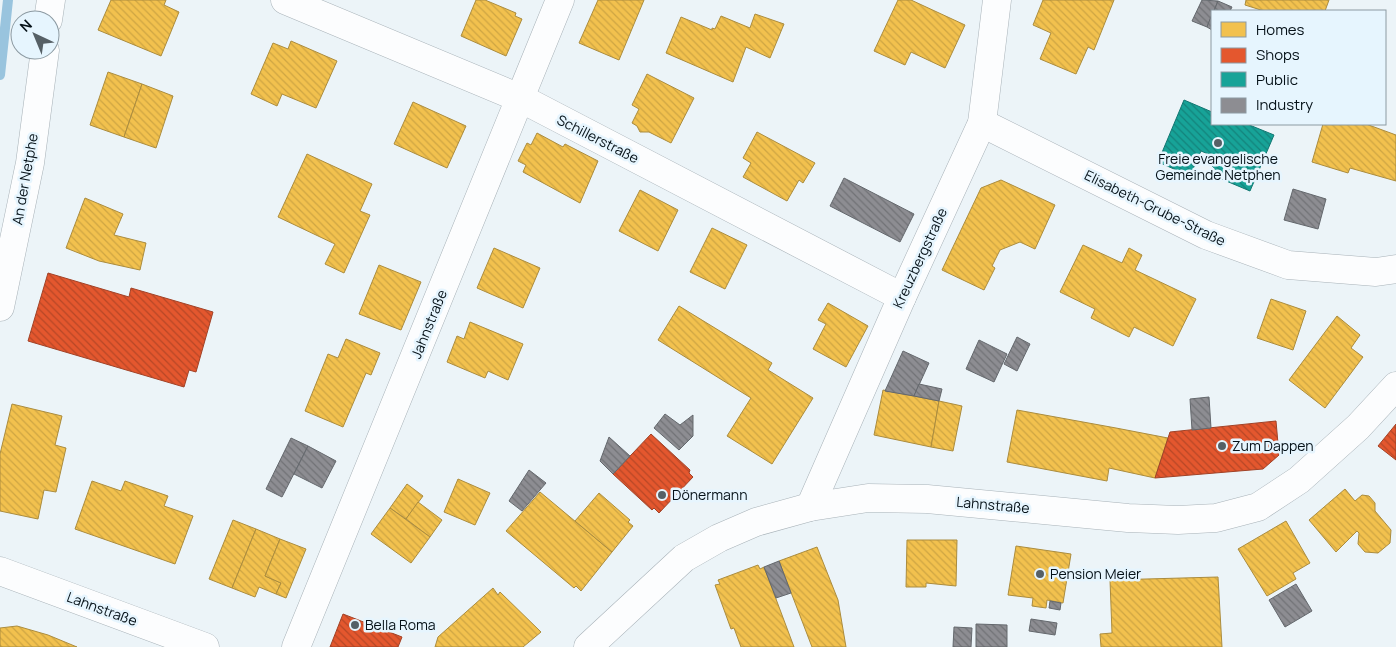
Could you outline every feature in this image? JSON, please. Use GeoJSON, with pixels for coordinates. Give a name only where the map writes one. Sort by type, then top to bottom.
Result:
{"type":"FeatureCollection","features":[{"type":"Feature","properties":{"kind":"street","name":"Schillerstraße"},"geometry":{"type":"LineString","coordinates":[[285,0],[522,99],[902,297]]}},
{"type":"Feature","properties":{"kind":"street","name":"Jahnstraße"},"geometry":{"type":"LineString","coordinates":[[296,647],[522,99],[560,0]]}},
{"type":"Feature","properties":{"kind":"street","name":"Kreuzbergstraße"},"geometry":{"type":"LineString","coordinates":[[810,507],[902,297],[982,123],[997,0]]}},
{"type":"Feature","properties":{"kind":"street","name":"An der Netphe"},"geometry":{"type":"LineString","coordinates":[[0,307],[30,164],[43,60]]}},
{"type":"Feature","properties":{"kind":"street","name":"Elisabeth-Grube-Straße"},"geometry":{"type":"LineString","coordinates":[[982,123],[1206,235],[1288,264],[1376,272],[1396,269]]}},
{"type":"Feature","properties":{"kind":"street","name":"Lahnstraße"},"geometry":{"type":"LineString","coordinates":[[588,647],[684,558],[719,538],[756,522],[810,507],[868,498],[927,499],[1128,518],[1178,520],[1216,518],[1258,507],[1299,480],[1358,428],[1396,386]]}},
{"type":"Feature","properties":{"kind":"street","name":"Lahnstraße"},"geometry":{"type":"LineString","coordinates":[[0,571],[205,647]]}},
{"type":"Feature","properties":{"kind":"building: Homes"},"geometry":{"type":"Polygon","coordinates":[[[111,0],[166,0],[164,5],[179,12],[161,56],[98,30],[111,0]]]}},
{"type":"Feature","properties":{"kind":"building: Homes"},"geometry":{"type":"Polygon","coordinates":[[[476,0],[485,0],[516,13],[515,16],[522,19],[506,56],[461,36],[476,0]]]}},
{"type":"Feature","properties":{"kind":"building: Homes"},"geometry":{"type":"Polygon","coordinates":[[[598,0],[644,0],[619,60],[579,43],[598,0]]]}},
{"type":"Feature","properties":{"kind":"building: Homes"},"geometry":{"type":"Polygon","coordinates":[[[898,0],[911,0],[965,25],[945,68],[911,52],[905,65],[874,51],[898,0]]]}},
{"type":"Feature","properties":{"kind":"building: Homes"},"geometry":{"type":"Polygon","coordinates":[[[1043,0],[1114,0],[1094,50],[1088,47],[1076,74],[1040,59],[1051,33],[1033,25],[1043,0]]]}},
{"type":"Feature","properties":{"kind":"building: Homes"},"geometry":{"type":"Polygon","coordinates":[[[1246,0],[1329,0],[1325,10],[1261,10],[1245,5],[1246,0]]]}},
{"type":"Feature","properties":{"kind":"building: Homes"},"geometry":{"type":"Polygon","coordinates":[[[755,14],[784,24],[770,58],[746,47],[733,82],[666,53],[681,17],[712,30],[712,28],[715,29],[721,16],[750,28],[755,14]]]}},
{"type":"Feature","properties":{"kind":"building: Homes"},"geometry":{"type":"Polygon","coordinates":[[[291,41],[337,61],[316,108],[282,94],[277,106],[251,94],[273,43],[288,49],[291,41]]]}},
{"type":"Feature","properties":{"kind":"building: Homes"},"geometry":{"type":"Polygon","coordinates":[[[108,72],[142,84],[124,137],[90,125],[108,72]]]}},
{"type":"Feature","properties":{"kind":"building: Homes"},"geometry":{"type":"Polygon","coordinates":[[[647,74],[694,98],[671,143],[649,132],[640,132],[637,126],[632,123],[639,109],[632,105],[647,74]]]}},
{"type":"Feature","properties":{"kind":"building: Homes"},"geometry":{"type":"Polygon","coordinates":[[[142,84],[173,96],[156,148],[124,137],[142,84]]]}},
{"type":"Feature","properties":{"kind":"building: Homes"},"geometry":{"type":"Polygon","coordinates":[[[413,102],[466,126],[447,168],[394,144],[413,102]]]}},
{"type":"Feature","properties":{"kind":"building: Homes"},"geometry":{"type":"Polygon","coordinates":[[[1323,125],[1369,125],[1396,135],[1396,181],[1350,168],[1348,173],[1312,162],[1323,125]]]}},
{"type":"Feature","properties":{"kind":"building: Homes"},"geometry":{"type":"Polygon","coordinates":[[[757,132],[815,163],[803,183],[799,180],[787,201],[743,177],[751,163],[743,158],[757,132]]]}},
{"type":"Feature","properties":{"kind":"building: Homes"},"geometry":{"type":"Polygon","coordinates":[[[537,133],[563,147],[565,144],[598,161],[580,203],[523,172],[526,165],[518,161],[527,143],[531,145],[537,133]]]}},
{"type":"Feature","properties":{"kind":"building: Homes"},"geometry":{"type":"Polygon","coordinates":[[[307,154],[372,184],[360,211],[370,215],[344,273],[325,264],[335,244],[278,217],[307,154]]]}},
{"type":"Feature","properties":{"kind":"building: Homes"},"geometry":{"type":"Polygon","coordinates":[[[1001,180],[1055,205],[1035,249],[1020,242],[1000,250],[992,266],[995,268],[984,290],[942,270],[981,188],[1001,180]]]}},
{"type":"Feature","properties":{"kind":"building: Homes"},"geometry":{"type":"Polygon","coordinates":[[[640,190],[678,210],[658,251],[619,231],[640,190]]]}},
{"type":"Feature","properties":{"kind":"building: Homes"},"geometry":{"type":"Polygon","coordinates":[[[85,198],[123,214],[114,235],[146,243],[140,270],[99,261],[66,248],[85,198]]]}},
{"type":"Feature","properties":{"kind":"building: Homes"},"geometry":{"type":"Polygon","coordinates":[[[712,228],[747,245],[725,289],[690,272],[712,228]]]}},
{"type":"Feature","properties":{"kind":"building: Homes"},"geometry":{"type":"Polygon","coordinates":[[[1083,245],[1122,263],[1129,248],[1142,255],[1135,270],[1196,299],[1173,346],[1134,327],[1129,337],[1091,318],[1095,309],[1060,292],[1083,245]]]}},
{"type":"Feature","properties":{"kind":"building: Homes"},"geometry":{"type":"Polygon","coordinates":[[[494,248],[540,268],[523,308],[477,288],[494,248]]]}},
{"type":"Feature","properties":{"kind":"building: Homes"},"geometry":{"type":"Polygon","coordinates":[[[379,265],[421,282],[401,330],[359,314],[379,265]]]}},
{"type":"Feature","properties":{"kind":"building: Homes"},"geometry":{"type":"Polygon","coordinates":[[[1271,299],[1306,311],[1293,350],[1257,338],[1271,299]]]}},
{"type":"Feature","properties":{"kind":"building: Homes"},"geometry":{"type":"Polygon","coordinates":[[[828,303],[868,326],[846,367],[813,349],[826,324],[818,320],[828,303]]]}},
{"type":"Feature","properties":{"kind":"building: Homes"},"geometry":{"type":"Polygon","coordinates":[[[679,306],[772,363],[768,370],[813,398],[772,464],[727,436],[751,398],[658,340],[679,306]]]}},
{"type":"Feature","properties":{"kind":"building: Homes"},"geometry":{"type":"Polygon","coordinates":[[[1337,316],[1360,335],[1351,348],[1363,357],[1325,408],[1289,380],[1337,316]]]}},
{"type":"Feature","properties":{"kind":"building: Homes"},"geometry":{"type":"Polygon","coordinates":[[[470,322],[523,344],[508,380],[488,371],[485,378],[447,362],[457,336],[464,339],[470,322]]]}},
{"type":"Feature","properties":{"kind":"building: Homes"},"geometry":{"type":"Polygon","coordinates":[[[346,339],[380,353],[371,375],[366,373],[343,427],[305,411],[328,354],[338,358],[346,339]]]}},
{"type":"Feature","properties":{"kind":"building: Homes"},"geometry":{"type":"Polygon","coordinates":[[[883,390],[939,401],[931,447],[874,435],[883,390]]]}},
{"type":"Feature","properties":{"kind":"building: Homes"},"geometry":{"type":"Polygon","coordinates":[[[939,401],[962,406],[953,451],[931,447],[939,401]]]}},
{"type":"Feature","properties":{"kind":"building: Homes"},"geometry":{"type":"Polygon","coordinates":[[[12,404],[62,416],[55,445],[66,448],[56,492],[44,490],[38,519],[0,511],[0,454],[12,404]]]}},
{"type":"Feature","properties":{"kind":"building: Homes"},"geometry":{"type":"Polygon","coordinates":[[[1017,410],[1168,438],[1155,478],[1109,468],[1107,481],[1007,462],[1017,410]]]}},
{"type":"Feature","properties":{"kind":"building: Homes"},"geometry":{"type":"Polygon","coordinates":[[[458,479],[490,493],[475,525],[444,512],[458,479]]]}},
{"type":"Feature","properties":{"kind":"building: Homes"},"geometry":{"type":"Polygon","coordinates":[[[92,481],[121,491],[125,481],[168,496],[164,506],[193,516],[175,564],[75,529],[92,481]]]}},
{"type":"Feature","properties":{"kind":"building: Homes"},"geometry":{"type":"Polygon","coordinates":[[[407,484],[423,496],[406,519],[390,508],[407,484]]]}},
{"type":"Feature","properties":{"kind":"building: Homes"},"geometry":{"type":"Polygon","coordinates":[[[1345,489],[1355,501],[1362,495],[1369,496],[1375,503],[1375,511],[1391,530],[1390,543],[1378,553],[1365,552],[1358,544],[1359,533],[1357,531],[1336,552],[1309,520],[1345,489]]]}},
{"type":"Feature","properties":{"kind":"building: Homes"},"geometry":{"type":"Polygon","coordinates":[[[540,492],[612,552],[581,591],[576,586],[574,588],[506,531],[540,492]]]}},
{"type":"Feature","properties":{"kind":"building: Homes"},"geometry":{"type":"Polygon","coordinates":[[[599,493],[630,520],[628,522],[633,526],[612,552],[575,521],[599,493]]]}},
{"type":"Feature","properties":{"kind":"building: Homes"},"geometry":{"type":"Polygon","coordinates":[[[418,502],[442,520],[430,537],[406,519],[418,502]]]}},
{"type":"Feature","properties":{"kind":"building: Homes"},"geometry":{"type":"Polygon","coordinates":[[[390,508],[430,537],[411,563],[371,534],[390,508]]]}},
{"type":"Feature","properties":{"kind":"building: Homes"},"geometry":{"type":"Polygon","coordinates":[[[233,520],[256,529],[232,588],[209,579],[233,520]]]}},
{"type":"Feature","properties":{"kind":"building: Homes"},"geometry":{"type":"Polygon","coordinates":[[[1286,521],[1310,563],[1293,573],[1296,579],[1267,596],[1238,549],[1286,521]]]}},
{"type":"Feature","properties":{"kind":"building: Homes"},"geometry":{"type":"Polygon","coordinates":[[[256,529],[280,539],[265,576],[281,583],[276,594],[259,587],[255,597],[232,588],[256,529]]]}},
{"type":"Feature","properties":{"kind":"building: Homes"},"geometry":{"type":"Polygon","coordinates":[[[280,539],[306,549],[286,598],[276,594],[281,583],[265,576],[280,539]]]}},
{"type":"Feature","properties":{"kind":"building: Homes"},"geometry":{"type":"Polygon","coordinates":[[[907,540],[957,540],[956,586],[926,583],[926,587],[906,587],[907,540]]]}},
{"type":"Feature","properties":{"kind":"building: Homes","name":"Pension Meier"},"geometry":{"type":"Polygon","coordinates":[[[1016,546],[1071,554],[1063,603],[1047,600],[1046,608],[1032,606],[1033,598],[1008,595],[1016,546]]]}},
{"type":"Feature","properties":{"kind":"building: Homes"},"geometry":{"type":"Polygon","coordinates":[[[817,547],[838,600],[846,647],[812,647],[779,561],[817,547]]]}},
{"type":"Feature","properties":{"kind":"building: Homes"},"geometry":{"type":"Polygon","coordinates":[[[758,565],[760,569],[764,567],[794,647],[741,647],[734,628],[731,629],[715,585],[720,584],[718,580],[758,565]]]}},
{"type":"Feature","properties":{"kind":"building: Homes"},"geometry":{"type":"Polygon","coordinates":[[[1218,577],[1222,647],[1101,647],[1100,634],[1112,633],[1110,580],[1218,577]]]}},
{"type":"Feature","properties":{"kind":"building: Homes"},"geometry":{"type":"Polygon","coordinates":[[[493,588],[498,595],[500,592],[541,632],[523,647],[435,647],[438,637],[493,588]]]}},
{"type":"Feature","properties":{"kind":"building: Homes"},"geometry":{"type":"Polygon","coordinates":[[[17,626],[48,635],[77,647],[0,647],[0,628],[17,626]]]}},
{"type":"Feature","properties":{"kind":"building: Shops"},"geometry":{"type":"Polygon","coordinates":[[[48,273],[129,297],[131,288],[213,312],[196,372],[189,370],[184,387],[28,341],[48,273]]]}},
{"type":"Feature","properties":{"kind":"building: Shops","name":"Zum Dappen"},"geometry":{"type":"Polygon","coordinates":[[[1276,421],[1279,455],[1263,469],[1155,478],[1170,432],[1276,421]]]}},
{"type":"Feature","properties":{"kind":"building: Shops"},"geometry":{"type":"Polygon","coordinates":[[[1396,424],[1396,460],[1378,446],[1396,424]]]}},
{"type":"Feature","properties":{"kind":"building: Shops"},"geometry":{"type":"Polygon","coordinates":[[[651,434],[690,470],[689,473],[693,477],[659,513],[654,508],[652,510],[613,474],[651,434]]]}},
{"type":"Feature","properties":{"kind":"building: Shops","name":"Bella Roma"},"geometry":{"type":"Polygon","coordinates":[[[343,614],[402,637],[398,647],[330,647],[343,614]]]}},
{"type":"Feature","properties":{"kind":"building: Public","name":"Freie evangelische Gemeinde Netphen"},"geometry":{"type":"Polygon","coordinates":[[[1184,100],[1211,112],[1211,125],[1249,125],[1274,135],[1250,191],[1212,175],[1215,169],[1211,165],[1213,156],[1201,151],[1190,176],[1158,162],[1184,100]]]}},
{"type":"Feature","properties":{"kind":"building: Industry"},"geometry":{"type":"Polygon","coordinates":[[[1202,0],[1218,1],[1214,10],[1211,10],[1211,18],[1207,27],[1192,21],[1202,0]]]}},
{"type":"Feature","properties":{"kind":"building: Industry"},"geometry":{"type":"Polygon","coordinates":[[[1218,1],[1232,7],[1230,10],[1214,10],[1218,1]]]}},
{"type":"Feature","properties":{"kind":"building: Industry"},"geometry":{"type":"Polygon","coordinates":[[[1211,17],[1211,29],[1207,27],[1211,17]]]}},
{"type":"Feature","properties":{"kind":"building: Industry"},"geometry":{"type":"Polygon","coordinates":[[[844,178],[914,214],[900,242],[830,206],[844,178]]]}},
{"type":"Feature","properties":{"kind":"building: Industry"},"geometry":{"type":"Polygon","coordinates":[[[1293,189],[1326,199],[1318,229],[1284,220],[1293,189]]]}},
{"type":"Feature","properties":{"kind":"building: Industry"},"geometry":{"type":"Polygon","coordinates":[[[1017,337],[1030,344],[1017,371],[1004,364],[1017,337]]]}},
{"type":"Feature","properties":{"kind":"building: Industry"},"geometry":{"type":"Polygon","coordinates":[[[979,340],[1007,354],[994,382],[966,369],[979,340]]]}},
{"type":"Feature","properties":{"kind":"building: Industry"},"geometry":{"type":"Polygon","coordinates":[[[903,351],[929,363],[914,396],[885,391],[903,351]]]}},
{"type":"Feature","properties":{"kind":"building: Industry"},"geometry":{"type":"Polygon","coordinates":[[[919,384],[942,389],[939,401],[914,396],[919,384]]]}},
{"type":"Feature","properties":{"kind":"building: Industry"},"geometry":{"type":"Polygon","coordinates":[[[1209,397],[1211,428],[1192,430],[1190,399],[1209,397]]]}},
{"type":"Feature","properties":{"kind":"building: Industry"},"geometry":{"type":"Polygon","coordinates":[[[665,414],[680,425],[693,415],[693,436],[679,450],[654,428],[665,414]]]}},
{"type":"Feature","properties":{"kind":"building: Industry"},"geometry":{"type":"Polygon","coordinates":[[[609,437],[630,456],[613,474],[600,461],[609,437]]]}},
{"type":"Feature","properties":{"kind":"building: Industry"},"geometry":{"type":"Polygon","coordinates":[[[291,438],[308,446],[282,497],[266,489],[291,438]]]}},
{"type":"Feature","properties":{"kind":"building: Industry"},"geometry":{"type":"Polygon","coordinates":[[[308,446],[336,461],[322,488],[294,474],[308,446]]]}},
{"type":"Feature","properties":{"kind":"building: Industry"},"geometry":{"type":"Polygon","coordinates":[[[529,470],[546,483],[522,511],[509,501],[529,470]]]}},
{"type":"Feature","properties":{"kind":"building: Industry"},"geometry":{"type":"Polygon","coordinates":[[[779,561],[791,593],[776,598],[764,567],[779,561]]]}},
{"type":"Feature","properties":{"kind":"building: Industry"},"geometry":{"type":"Polygon","coordinates":[[[1296,584],[1312,611],[1285,627],[1269,600],[1296,584]]]}},
{"type":"Feature","properties":{"kind":"building: Industry"},"geometry":{"type":"Polygon","coordinates":[[[1050,601],[1061,603],[1060,610],[1049,608],[1050,601]]]}},
{"type":"Feature","properties":{"kind":"building: Industry"},"geometry":{"type":"Polygon","coordinates":[[[1031,619],[1057,623],[1055,635],[1029,631],[1031,619]]]}},
{"type":"Feature","properties":{"kind":"building: Industry"},"geometry":{"type":"Polygon","coordinates":[[[976,624],[1007,625],[1007,647],[976,647],[976,624]]]}},
{"type":"Feature","properties":{"kind":"building: Industry"},"geometry":{"type":"Polygon","coordinates":[[[954,627],[972,628],[971,647],[953,647],[954,627]]]}},
{"type":"Feature","properties":{"kind":"waterway"},"geometry":{"type":"LineString","coordinates":[[0,75],[8,0]]}},
{"type":"Feature","properties":{"kind":"place","name":"Freie evangelische Gemeinde Netphen"},"geometry":{"type":"Point","coordinates":[1218,143]}},
{"type":"Feature","properties":{"kind":"place","name":"Zum Dappen"},"geometry":{"type":"Point","coordinates":[1222,446]}},
{"type":"Feature","properties":{"kind":"place","name":"Dönermann"},"geometry":{"type":"Point","coordinates":[662,495]}},
{"type":"Feature","properties":{"kind":"place","name":"Pension Meier"},"geometry":{"type":"Point","coordinates":[1040,574]}},
{"type":"Feature","properties":{"kind":"place","name":"Bella Roma"},"geometry":{"type":"Point","coordinates":[355,625]}}]}
